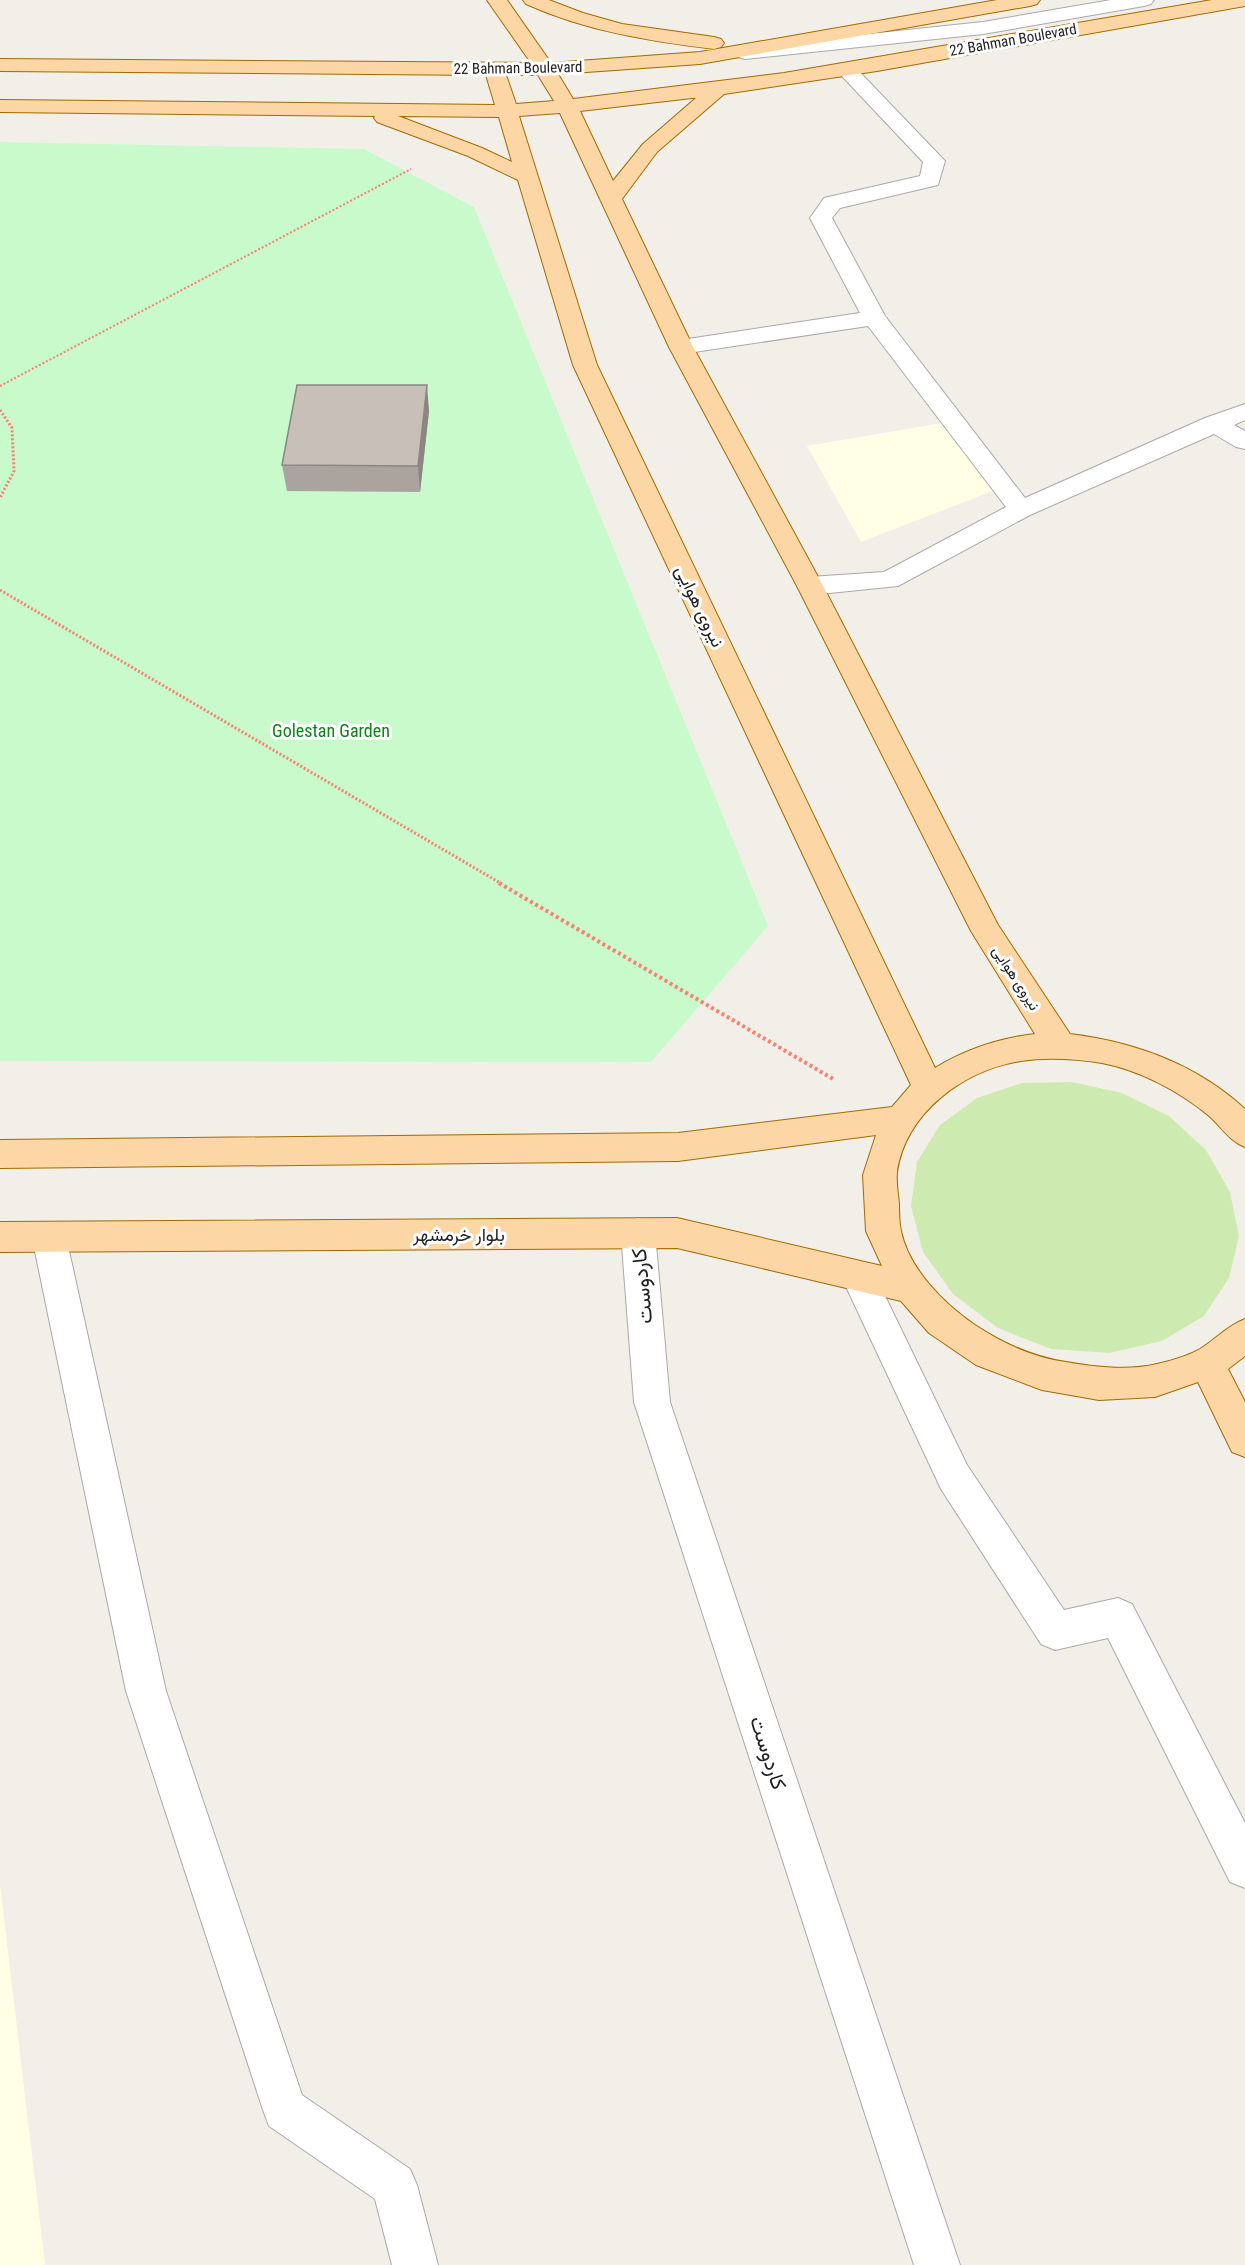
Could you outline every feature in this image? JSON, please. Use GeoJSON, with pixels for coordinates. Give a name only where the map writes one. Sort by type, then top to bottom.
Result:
{"type":"FeatureCollection","features":[{"type":"Feature","properties":{"kind":"main road","name":"نیروی هوایی"},"geometry":{"type":"LineString","coordinates":[[496,0],[545,69],[567,106],[681,347],[810,585],[986,931],[1060,1046]]}},
{"type":"Feature","properties":{"kind":"main road"},"geometry":{"type":"LineString","coordinates":[[533,0],[571,17],[639,33],[737,45],[776,45]]}},
{"type":"Feature","properties":{"kind":"main road","name":"22 Bahman Boulevard"},"geometry":{"type":"LineString","coordinates":[[0,65],[545,69],[700,58],[1030,0]]}},
{"type":"Feature","properties":{"kind":"main road","name":"22 Bahman Boulevard"},"geometry":{"type":"LineString","coordinates":[[506,111],[723,89],[1245,0]]}},
{"type":"Feature","properties":{"kind":"main road","name":"نیروی هوایی"},"geometry":{"type":"LineString","coordinates":[[495,70],[585,365],[928,1088]]}},
{"type":"Feature","properties":{"kind":"main road"},"geometry":{"type":"LineString","coordinates":[[611,198],[650,148],[723,89]]}},
{"type":"Feature","properties":{"kind":"main road"},"geometry":{"type":"LineString","coordinates":[[0,106],[506,111]]}},
{"type":"Feature","properties":{"kind":"main road"},"geometry":{"type":"LineString","coordinates":[[359,110],[475,152],[526,176]]}},
{"type":"Feature","properties":{"kind":"main road"},"geometry":{"type":"LineString","coordinates":[[1244,1129],[1204,1094],[1159,1068],[1111,1052],[1060,1046],[1012,1050],[967,1064],[928,1088],[900,1119],[882,1157],[878,1200],[887,1245],[911,1288],[947,1327],[993,1357],[1047,1377],[1103,1385],[1158,1381],[1207,1363],[1245,1335]]}},
{"type":"Feature","properties":{"kind":"main road"},"geometry":{"type":"LineString","coordinates":[[0,1154],[678,1147],[900,1119]]}},
{"type":"Feature","properties":{"kind":"main road","name":"بلوار خرمشهر"},"geometry":{"type":"LineString","coordinates":[[0,1237],[677,1233],[911,1288]]}},
{"type":"Feature","properties":{"kind":"main road"},"geometry":{"type":"LineString","coordinates":[[1207,1363],[1245,1440]]}},
{"type":"Feature","properties":{"kind":"street"},"geometry":{"type":"LineString","coordinates":[[723,89],[983,28],[1144,0]]}},
{"type":"Feature","properties":{"kind":"street"},"geometry":{"type":"LineString","coordinates":[[700,58],[983,28]]}},
{"type":"Feature","properties":{"kind":"street"},"geometry":{"type":"LineString","coordinates":[[846,69],[934,161],[930,180],[832,203],[821,218],[874,318],[1021,509]]}},
{"type":"Feature","properties":{"kind":"street"},"geometry":{"type":"LineString","coordinates":[[681,347],[874,318]]}},
{"type":"Feature","properties":{"kind":"street"},"geometry":{"type":"LineString","coordinates":[[810,585],[889,580],[1021,509],[1245,411]]}},
{"type":"Feature","properties":{"kind":"street"},"geometry":{"type":"LineString","coordinates":[[1214,423],[1245,442]]}},
{"type":"Feature","properties":{"kind":"street","name":"کاردوست"},"geometry":{"type":"LineString","coordinates":[[638,1233],[652,1402],[937,2265]]}},
{"type":"Feature","properties":{"kind":"street"},"geometry":{"type":"LineString","coordinates":[[49,1237],[146,1691],[285,2110],[394,2185],[415,2265]]}},
{"type":"Feature","properties":{"kind":"street"},"geometry":{"type":"LineString","coordinates":[[858,1276],[954,1477],[1055,1631],[1118,1617],[1245,1867]]}},
{"type":"Feature","properties":{"kind":"street"},"geometry":{"type":"LineString","coordinates":[[1207,1363],[1245,1416]]}},
{"type":"Feature","properties":{"kind":"path"},"geometry":{"type":"LineString","coordinates":[[0,386],[411,169]]}},
{"type":"Feature","properties":{"kind":"path"},"geometry":{"type":"LineString","coordinates":[[0,410],[12,428],[14,471],[0,498]]}},
{"type":"Feature","properties":{"kind":"path"},"geometry":{"type":"LineString","coordinates":[[0,590],[900,1119]]}},
{"type":"Feature","properties":{"kind":"shaded area"},"geometry":{"type":"Polygon","coordinates":[[[942,423],[995,490],[861,542],[807,446],[942,423]]]}},
{"type":"Feature","properties":{"kind":"shaded area"},"geometry":{"type":"Polygon","coordinates":[[[0,1884],[45,2265],[0,2265],[0,1884]]]}},
{"type":"Feature","properties":{"kind":"green space","name":"Golestan Garden"},"geometry":{"type":"Polygon","coordinates":[[[0,142],[364,149],[474,207],[768,926],[651,1062],[0,1061],[0,142]]]}},
{"type":"Feature","properties":{"kind":"green space"},"geometry":{"type":"Polygon","coordinates":[[[1072,1082],[1122,1093],[1169,1116],[1206,1150],[1230,1192],[1239,1236],[1229,1278],[1204,1316],[1162,1341],[1109,1353],[1051,1349],[998,1328],[953,1294],[923,1252],[911,1206],[917,1162],[940,1125],[977,1098],[1022,1083],[1072,1082]]]}},
{"type":"Feature","properties":{"kind":"building"},"geometry":{"type":"Polygon","coordinates":[[[297,385],[427,385],[418,466],[282,465],[297,385]]]}}]}
